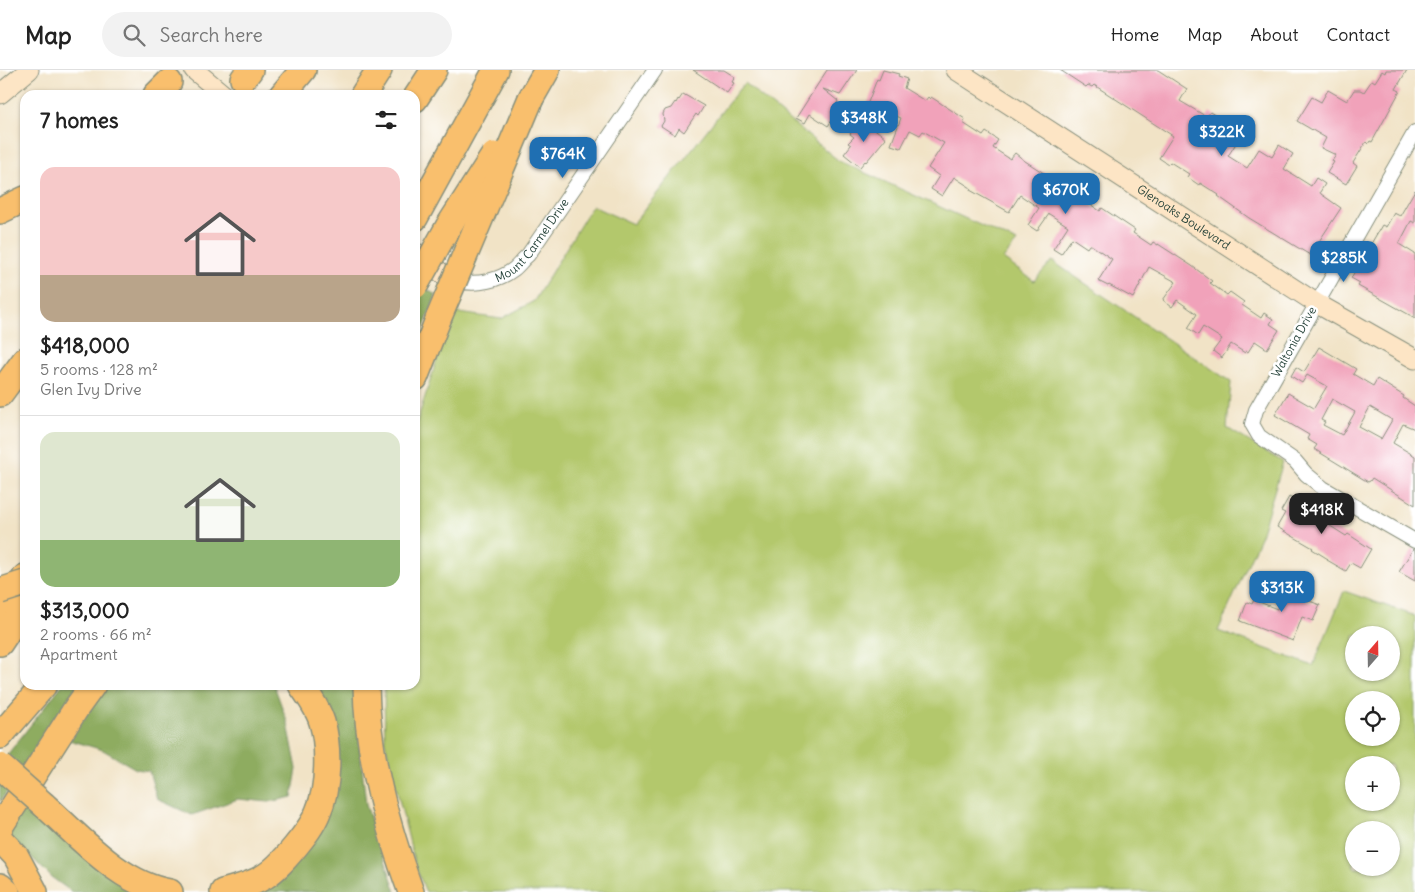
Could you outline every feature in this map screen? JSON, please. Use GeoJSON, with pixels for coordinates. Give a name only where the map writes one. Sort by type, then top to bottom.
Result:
{"type":"FeatureCollection","features":[{"type":"Feature","properties":{"kind":"highway"},"geometry":{"type":"LineString","coordinates":[[286,90],[303,70]]}},
{"type":"Feature","properties":{"kind":"highway"},"geometry":{"type":"LineString","coordinates":[[366,90],[379,70]]}},
{"type":"Feature","properties":{"kind":"highway"},"geometry":{"type":"LineString","coordinates":[[420,91],[434,70]]}},
{"type":"Feature","properties":{"kind":"highway"},"geometry":{"type":"LineString","coordinates":[[420,209],[496,70]]}},
{"type":"Feature","properties":{"kind":"highway"},"geometry":{"type":"LineString","coordinates":[[420,277],[448,227],[547,70]]}},
{"type":"Feature","properties":{"kind":"highway"},"geometry":{"type":"LineString","coordinates":[[420,365],[531,98]]}},
{"type":"Feature","properties":{"kind":"highway"},"geometry":{"type":"LineString","coordinates":[[0,211],[20,201]]}},
{"type":"Feature","properties":{"kind":"highway"},"geometry":{"type":"LineString","coordinates":[[0,394],[20,367]]}},
{"type":"Feature","properties":{"kind":"highway"},"geometry":{"type":"LineString","coordinates":[[0,591],[20,585]]}},
{"type":"Feature","properties":{"kind":"highway"},"geometry":{"type":"LineString","coordinates":[[0,622],[20,586]]}},
{"type":"Feature","properties":{"kind":"highway"},"geometry":{"type":"LineString","coordinates":[[0,643],[20,613]]}},
{"type":"Feature","properties":{"kind":"highway"},"geometry":{"type":"LineString","coordinates":[[0,724],[23,690]]}},
{"type":"Feature","properties":{"kind":"highway"},"geometry":{"type":"LineString","coordinates":[[0,736],[40,690]]}},
{"type":"Feature","properties":{"kind":"highway"},"geometry":{"type":"LineString","coordinates":[[0,827],[89,690]]}},
{"type":"Feature","properties":{"kind":"highway"},"geometry":{"type":"LineString","coordinates":[[223,892],[264,878],[284,860],[304,836],[319,811],[327,767],[326,744],[322,721],[304,690]]}},
{"type":"Feature","properties":{"kind":"highway"},"geometry":{"type":"LineString","coordinates":[[366,690],[366,709],[375,772],[395,849],[410,892]]}},
{"type":"Feature","properties":{"kind":"highway"},"geometry":{"type":"LineString","coordinates":[[0,766],[94,850],[132,879],[158,890],[170,892]]}},
{"type":"Feature","properties":{"kind":"highway"},"geometry":{"type":"LineString","coordinates":[[5,868],[31,892]]}},
{"type":"Feature","properties":{"kind":"highway"},"geometry":{"type":"LineString","coordinates":[[5,868],[35,892]]}},
{"type":"Feature","properties":{"kind":"street"},"geometry":{"type":"LineString","coordinates":[[0,94],[29,70]]}},
{"type":"Feature","properties":{"kind":"street"},"geometry":{"type":"LineString","coordinates":[[194,70],[239,81]]}},
{"type":"Feature","properties":{"kind":"street","name":"Mount Carmel Drive"},"geometry":{"type":"LineString","coordinates":[[447,275],[469,284],[500,277],[514,269],[528,255],[655,70]]}},
{"type":"Feature","properties":{"kind":"street","name":"Glenoaks Boulevard"},"geometry":{"type":"LineString","coordinates":[[956,70],[1316,303],[1415,359]]}},
{"type":"Feature","properties":{"kind":"street","name":"Waltonia Drive"},"geometry":{"type":"LineString","coordinates":[[1415,132],[1256,410],[1252,424],[1259,436],[1296,461],[1306,474],[1323,488],[1415,541]]}},
{"type":"Feature","properties":{"kind":"green space"},"geometry":{"type":"Polygon","coordinates":[[[744,83],[839,161],[1017,242],[1003,259],[1034,281],[1052,261],[1231,382],[1227,428],[1283,462],[1261,535],[1218,631],[1313,666],[1344,591],[1415,616],[1415,892],[426,892],[416,868],[385,742],[384,690],[420,690],[420,412],[452,312],[501,319],[534,301],[592,206],[633,224],[744,83]]]}},
{"type":"Feature","properties":{"kind":"green space"},"geometry":{"type":"Polygon","coordinates":[[[420,286],[436,295],[420,338],[420,286]]]}},
{"type":"Feature","properties":{"kind":"green space"},"geometry":{"type":"Polygon","coordinates":[[[58,690],[74,690],[0,802],[0,764],[58,690]]]}},
{"type":"Feature","properties":{"kind":"green space"},"geometry":{"type":"Polygon","coordinates":[[[100,690],[276,690],[288,724],[297,769],[292,797],[269,802],[238,799],[192,815],[157,799],[149,771],[136,769],[103,750],[66,739],[100,690]]]}},
{"type":"Feature","properties":{"kind":"green space"},"geometry":{"type":"Polygon","coordinates":[[[319,690],[355,690],[366,805],[396,892],[245,892],[309,841],[332,721],[319,690]]]}},
{"type":"Feature","properties":{"kind":"green space"},"geometry":{"type":"Polygon","coordinates":[[[23,798],[141,892],[72,892],[51,877],[3,829],[23,798]]]}},
{"type":"Feature","properties":{"kind":"building"},"geometry":{"type":"Polygon","coordinates":[[[693,70],[724,70],[735,77],[732,82],[734,83],[727,93],[693,70]]]}},
{"type":"Feature","properties":{"kind":"building"},"geometry":{"type":"Polygon","coordinates":[[[827,70],[857,70],[840,95],[823,89],[838,101],[833,110],[837,113],[828,126],[810,114],[805,123],[796,118],[827,70]]]}},
{"type":"Feature","properties":{"kind":"building"},"geometry":{"type":"Polygon","coordinates":[[[883,70],[899,74],[898,76],[907,79],[904,88],[925,101],[928,97],[930,99],[931,97],[965,119],[963,123],[983,136],[986,132],[998,140],[993,148],[1010,159],[1015,153],[1082,196],[1081,198],[1100,211],[1102,208],[1135,230],[1133,233],[1151,245],[1153,242],[1158,244],[1192,266],[1212,281],[1210,283],[1227,295],[1230,292],[1244,302],[1242,305],[1261,318],[1264,313],[1273,319],[1270,324],[1279,330],[1267,349],[1255,341],[1248,352],[1246,351],[1245,353],[1231,344],[1222,358],[1213,351],[1222,339],[1203,327],[1198,335],[1188,328],[1197,314],[1177,300],[1172,307],[1163,300],[1176,282],[1149,267],[1133,298],[1098,281],[1112,259],[1091,245],[1087,248],[1072,238],[1061,254],[1053,249],[1068,226],[1049,214],[1037,231],[1028,225],[1039,208],[1020,195],[1009,212],[970,190],[971,188],[954,177],[942,196],[931,189],[939,176],[928,168],[944,143],[923,131],[920,135],[910,130],[901,148],[891,145],[901,118],[867,105],[877,79],[879,80],[883,70]]]}},
{"type":"Feature","properties":{"kind":"building"},"geometry":{"type":"Polygon","coordinates":[[[1060,70],[1158,70],[1187,89],[1180,101],[1207,117],[1210,112],[1236,129],[1242,119],[1253,127],[1244,141],[1240,137],[1228,156],[1247,168],[1259,149],[1272,157],[1279,145],[1293,154],[1284,169],[1311,186],[1316,178],[1325,184],[1320,192],[1321,194],[1341,208],[1310,255],[1249,218],[1219,195],[1187,177],[1189,174],[1170,162],[1168,164],[1159,158],[1173,136],[1094,85],[1086,87],[1060,70]]]}},
{"type":"Feature","properties":{"kind":"building"},"geometry":{"type":"Polygon","coordinates":[[[1386,70],[1407,70],[1396,89],[1400,91],[1372,142],[1370,141],[1368,144],[1366,142],[1353,163],[1357,166],[1346,184],[1327,173],[1336,155],[1321,148],[1326,138],[1297,121],[1312,97],[1321,102],[1328,90],[1347,101],[1354,90],[1364,92],[1372,80],[1375,82],[1382,71],[1385,73],[1386,70]]]}},
{"type":"Feature","properties":{"kind":"building"},"geometry":{"type":"Polygon","coordinates":[[[683,94],[704,106],[684,132],[679,128],[675,135],[661,126],[664,121],[663,114],[683,94]]]}},
{"type":"Feature","properties":{"kind":"building"},"geometry":{"type":"Polygon","coordinates":[[[862,119],[886,138],[860,167],[844,154],[851,145],[848,143],[854,137],[850,134],[862,119]]]}},
{"type":"Feature","properties":{"kind":"building"},"geometry":{"type":"Polygon","coordinates":[[[1415,190],[1415,223],[1411,221],[1399,244],[1415,254],[1415,318],[1358,286],[1360,283],[1351,278],[1382,225],[1386,227],[1394,213],[1400,216],[1415,190]]]}},
{"type":"Feature","properties":{"kind":"building"},"geometry":{"type":"Polygon","coordinates":[[[1319,347],[1356,369],[1353,374],[1373,386],[1377,379],[1404,396],[1403,398],[1415,406],[1415,429],[1403,424],[1393,443],[1415,456],[1415,505],[1372,478],[1368,482],[1314,449],[1317,445],[1307,439],[1309,435],[1275,415],[1288,393],[1314,408],[1327,386],[1307,375],[1302,383],[1291,376],[1296,367],[1304,372],[1319,347]],[[1332,399],[1321,420],[1325,422],[1323,425],[1342,435],[1355,412],[1332,399]],[[1370,407],[1359,427],[1381,439],[1392,420],[1370,407]]]}},
{"type":"Feature","properties":{"kind":"building"},"geometry":{"type":"Polygon","coordinates":[[[1289,497],[1316,512],[1321,503],[1331,509],[1324,522],[1346,536],[1348,534],[1371,549],[1360,568],[1351,563],[1346,571],[1327,560],[1313,548],[1277,527],[1285,513],[1281,511],[1289,497]]]}},
{"type":"Feature","properties":{"kind":"building"},"geometry":{"type":"Polygon","coordinates":[[[1413,549],[1415,550],[1415,581],[1399,572],[1413,549]]]}},
{"type":"Feature","properties":{"kind":"building"},"geometry":{"type":"Polygon","coordinates":[[[1291,580],[1304,585],[1299,597],[1320,605],[1313,621],[1302,617],[1293,641],[1240,621],[1247,602],[1252,604],[1254,600],[1277,609],[1291,580]]]}}]}
